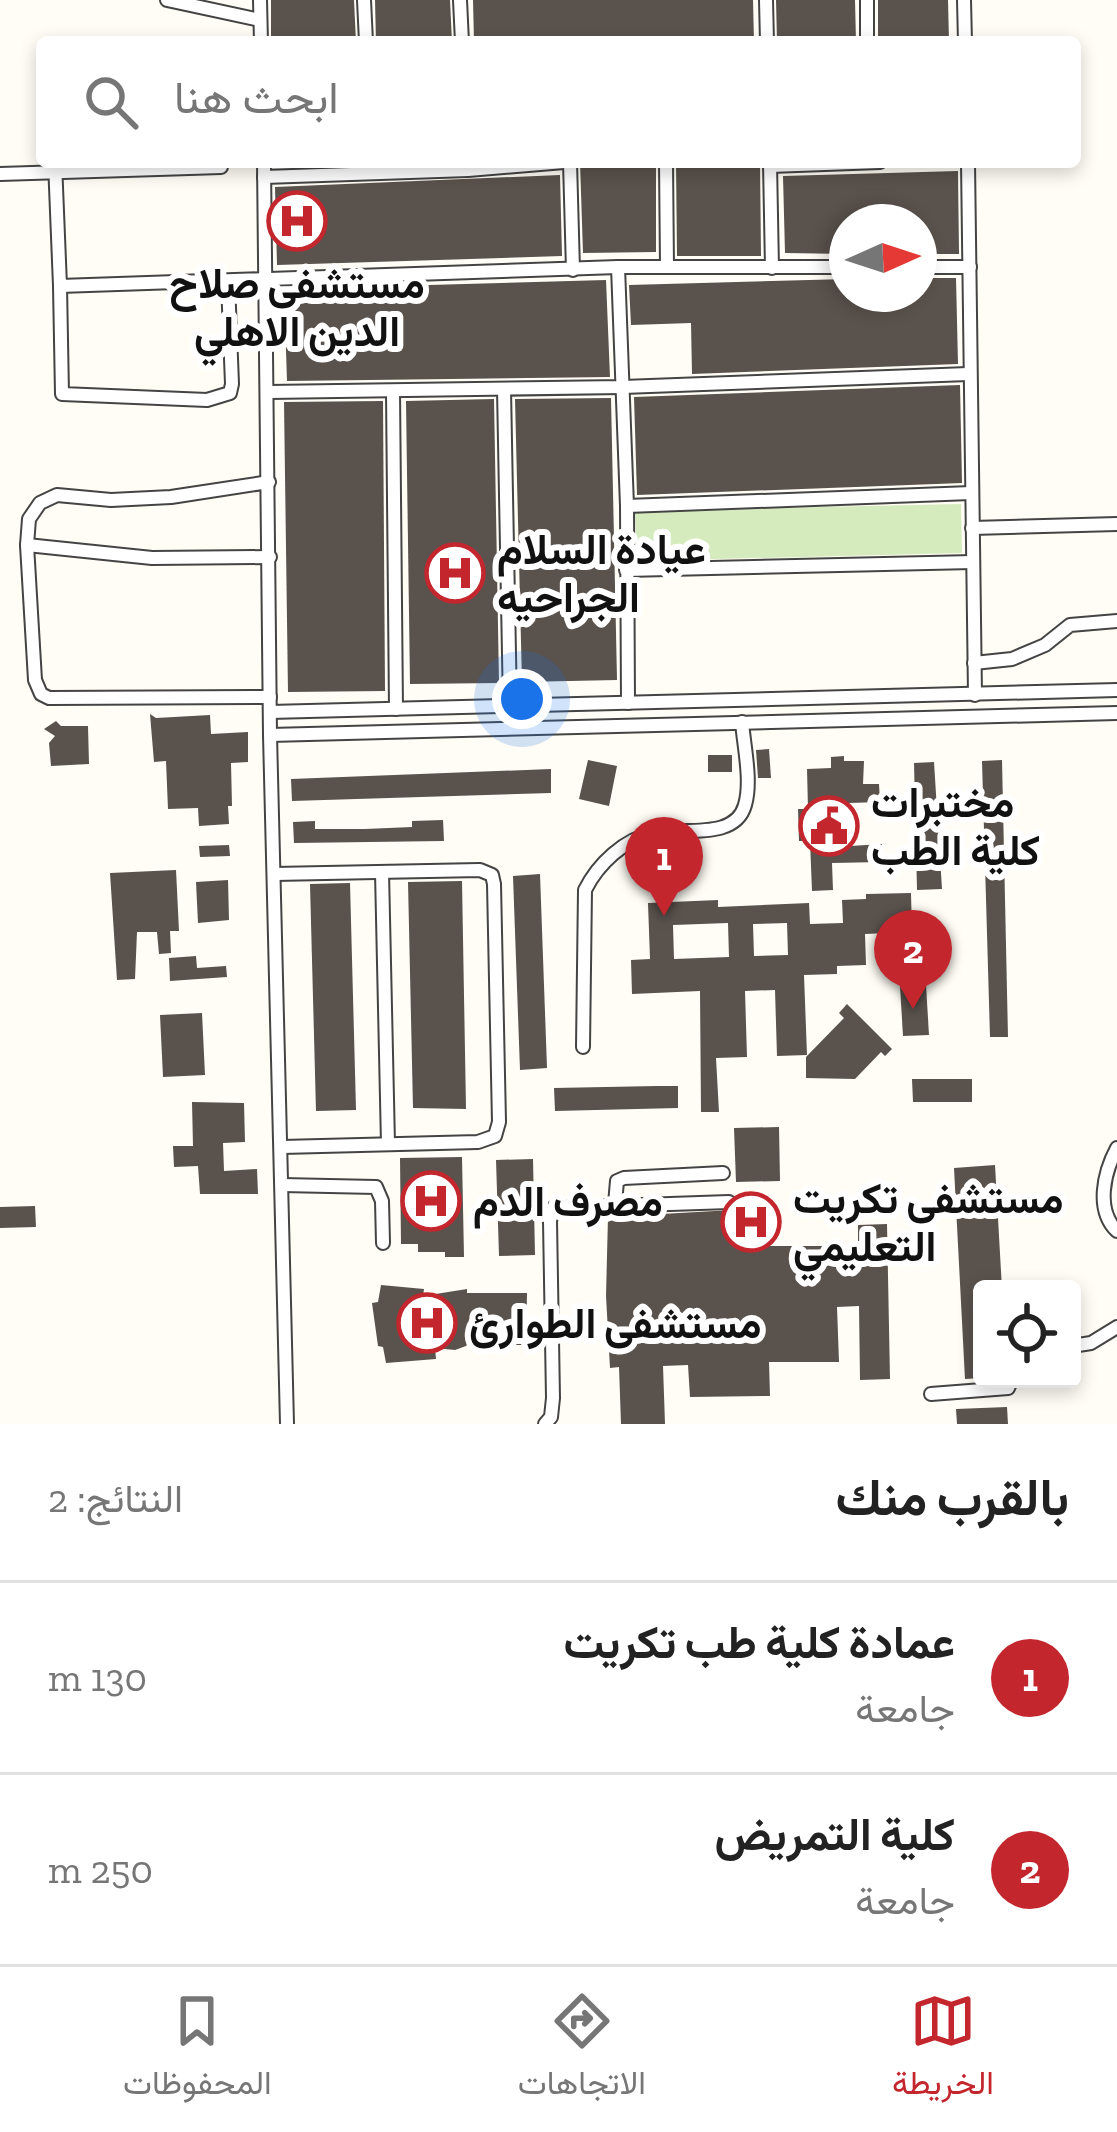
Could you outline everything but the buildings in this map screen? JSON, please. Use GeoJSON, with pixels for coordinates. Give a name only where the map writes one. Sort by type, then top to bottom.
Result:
{"type":"FeatureCollection","features":[{"type":"Feature","properties":{"kind":"street"},"geometry":{"type":"LineString","coordinates":[[167,0],[260,20]]}},
{"type":"Feature","properties":{"kind":"street"},"geometry":{"type":"LineString","coordinates":[[260,0],[261,36]]}},
{"type":"Feature","properties":{"kind":"street"},"geometry":{"type":"LineString","coordinates":[[364,0],[366,36]]}},
{"type":"Feature","properties":{"kind":"street"},"geometry":{"type":"LineString","coordinates":[[460,0],[462,36]]}},
{"type":"Feature","properties":{"kind":"street"},"geometry":{"type":"LineString","coordinates":[[766,0],[767,36]]}},
{"type":"Feature","properties":{"kind":"street"},"geometry":{"type":"LineString","coordinates":[[867,0],[867,36]]}},
{"type":"Feature","properties":{"kind":"street"},"geometry":{"type":"LineString","coordinates":[[964,0],[965,36]]}},
{"type":"Feature","properties":{"kind":"street"},"geometry":{"type":"LineString","coordinates":[[0,174],[55,168],[62,394],[207,400],[230,393],[228,282]]}},
{"type":"Feature","properties":{"kind":"street"},"geometry":{"type":"LineString","coordinates":[[287,1424],[270,735],[264,170],[370,168]]}},
{"type":"Feature","properties":{"kind":"street"},"geometry":{"type":"LineString","coordinates":[[567,168],[573,270]]}},
{"type":"Feature","properties":{"kind":"street"},"geometry":{"type":"LineString","coordinates":[[666,168],[667,267]]}},
{"type":"Feature","properties":{"kind":"street"},"geometry":{"type":"LineString","coordinates":[[770,168],[772,268]]}},
{"type":"Feature","properties":{"kind":"street"},"geometry":{"type":"LineString","coordinates":[[968,168],[974,695]]}},
{"type":"Feature","properties":{"kind":"street"},"geometry":{"type":"LineString","coordinates":[[618,267],[628,703]]}},
{"type":"Feature","properties":{"kind":"street"},"geometry":{"type":"LineString","coordinates":[[60,286],[618,267],[829,268]]}},
{"type":"Feature","properties":{"kind":"street"},"geometry":{"type":"LineString","coordinates":[[937,268],[970,267]]}},
{"type":"Feature","properties":{"kind":"street"},"geometry":{"type":"LineString","coordinates":[[269,392],[622,387],[968,374]]}},
{"type":"Feature","properties":{"kind":"street"},"geometry":{"type":"LineString","coordinates":[[505,389],[509,706]]}},
{"type":"Feature","properties":{"kind":"street"},"geometry":{"type":"LineString","coordinates":[[393,391],[396,709]]}},
{"type":"Feature","properties":{"kind":"street"},"geometry":{"type":"LineString","coordinates":[[269,482],[171,497],[111,500],[57,495],[40,503],[29,519],[27,544],[34,680],[41,694],[49,698],[396,709],[1117,690]]}},
{"type":"Feature","properties":{"kind":"street"},"geometry":{"type":"LineString","coordinates":[[627,506],[971,493]]}},
{"type":"Feature","properties":{"kind":"street"},"geometry":{"type":"LineString","coordinates":[[972,528],[1117,524]]}},
{"type":"Feature","properties":{"kind":"street"},"geometry":{"type":"LineString","coordinates":[[27,544],[152,558],[270,557]]}},
{"type":"Feature","properties":{"kind":"street"},"geometry":{"type":"LineString","coordinates":[[626,570],[973,562]]}},
{"type":"Feature","properties":{"kind":"street"},"geometry":{"type":"LineString","coordinates":[[974,663],[1012,659],[1045,645],[1070,625],[1117,621]]}},
{"type":"Feature","properties":{"kind":"street"},"geometry":{"type":"LineString","coordinates":[[805,699],[805,720]]}},
{"type":"Feature","properties":{"kind":"street"},"geometry":{"type":"LineString","coordinates":[[270,735],[1117,713]]}},
{"type":"Feature","properties":{"kind":"street"},"geometry":{"type":"LineString","coordinates":[[583,1047],[585,890],[596,868],[633,841],[653,833],[722,828],[739,819],[746,802],[742,722]]}},
{"type":"Feature","properties":{"kind":"street"},"geometry":{"type":"LineString","coordinates":[[274,874],[480,870],[492,875],[495,931],[499,1122],[494,1136],[478,1142],[281,1147]]}},
{"type":"Feature","properties":{"kind":"street"},"geometry":{"type":"LineString","coordinates":[[382,872],[388,1144]]}},
{"type":"Feature","properties":{"kind":"street"},"geometry":{"type":"LineString","coordinates":[[1117,1148],[1103,1205],[1107,1222],[1117,1231]]}},
{"type":"Feature","properties":{"kind":"street"},"geometry":{"type":"LineString","coordinates":[[616,1204],[617,1180],[723,1173]]}},
{"type":"Feature","properties":{"kind":"street"},"geometry":{"type":"LineString","coordinates":[[282,1185],[376,1187],[382,1202],[383,1243]]}},
{"type":"Feature","properties":{"kind":"street"},"geometry":{"type":"LineString","coordinates":[[565,1424],[548,1420],[553,1208],[729,1202]]}},
{"type":"Feature","properties":{"kind":"street"},"geometry":{"type":"LineString","coordinates":[[1081,1345],[1117,1328]]}},
{"type":"Feature","properties":{"kind":"street"},"geometry":{"type":"LineString","coordinates":[[931,1394],[1008,1388]]}},
{"type":"Feature","properties":{"kind":"green space"},"geometry":{"type":"Polygon","coordinates":[[[961,504],[962,553],[637,561],[635,511],[961,504]]]}},
{"type":"Feature","properties":{"kind":"place","name":"مستشفى صلاح الدين الاهلي"},"geometry":{"type":"Point","coordinates":[297,221]}},
{"type":"Feature","properties":{"kind":"place","name":"عيادة السلام الجراحيه"},"geometry":{"type":"Point","coordinates":[455,573]}},
{"type":"Feature","properties":{"kind":"place","name":"مختبرات كلية الطب"},"geometry":{"type":"Point","coordinates":[829,826]}},
{"type":"Feature","properties":{"kind":"place","name":"عمادة كلية طب تكريت"},"geometry":{"type":"Point","coordinates":[664,916]}},
{"type":"Feature","properties":{"kind":"place","name":"كلية التمريض"},"geometry":{"type":"Point","coordinates":[913,1009]}},
{"type":"Feature","properties":{"kind":"place","name":"مصرف الدم"},"geometry":{"type":"Point","coordinates":[431,1201]}},
{"type":"Feature","properties":{"kind":"place","name":"مستشفى تكريت التعليمي"},"geometry":{"type":"Point","coordinates":[751,1222]}},
{"type":"Feature","properties":{"kind":"place","name":"مستشفى الطوارئ"},"geometry":{"type":"Point","coordinates":[427,1323]}}]}
